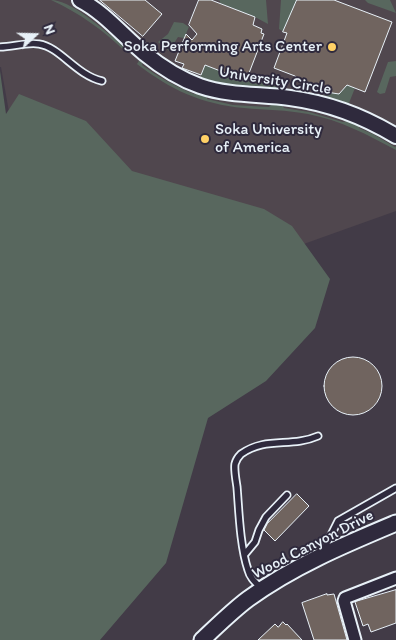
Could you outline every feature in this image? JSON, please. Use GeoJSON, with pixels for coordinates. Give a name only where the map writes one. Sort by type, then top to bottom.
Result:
{"type":"FeatureCollection","features":[{"type":"Feature","properties":{"kind":"main road","name":"Wood Canyon Drive"},"geometry":{"type":"LineString","coordinates":[[202,640],[262,589],[351,542],[396,523]]}},
{"type":"Feature","properties":{"kind":"street","name":"University Circle"},"geometry":{"type":"LineString","coordinates":[[80,0],[112,23],[146,55],[175,74],[199,86],[228,92],[319,103],[355,114],[396,136]]}},
{"type":"Feature","properties":{"kind":"street"},"geometry":{"type":"LineString","coordinates":[[355,640],[344,601],[345,598],[396,578]]}},
{"type":"Feature","properties":{"kind":"lane"},"geometry":{"type":"LineString","coordinates":[[0,47],[31,44],[44,46],[91,78],[102,81]]}},
{"type":"Feature","properties":{"kind":"lane"},"geometry":{"type":"LineString","coordinates":[[262,589],[251,578],[247,569],[239,516],[235,465],[239,456],[250,448],[273,442],[292,443],[318,436]]}},
{"type":"Feature","properties":{"kind":"lane"},"geometry":{"type":"LineString","coordinates":[[320,558],[338,521],[396,488]]}},
{"type":"Feature","properties":{"kind":"lane"},"geometry":{"type":"LineString","coordinates":[[245,554],[255,542],[266,517],[287,495]]}},
{"type":"Feature","properties":{"kind":"shaded area","name":"Soka University of America"},"geometry":{"type":"Polygon","coordinates":[[[0,0],[396,0],[396,211],[217,275],[39,280],[0,67],[0,0]]]}},
{"type":"Feature","properties":{"kind":"green space"},"geometry":{"type":"Polygon","coordinates":[[[51,0],[67,4],[75,9],[114,38],[117,37],[130,50],[127,53],[91,23],[51,0]]]}},
{"type":"Feature","properties":{"kind":"green space"},"geometry":{"type":"Polygon","coordinates":[[[217,0],[266,0],[268,24],[220,3],[217,0]]]}},
{"type":"Feature","properties":{"kind":"green space"},"geometry":{"type":"Polygon","coordinates":[[[281,0],[297,0],[284,32],[279,29],[281,0]]]}},
{"type":"Feature","properties":{"kind":"green space"},"geometry":{"type":"Polygon","coordinates":[[[365,0],[390,0],[396,13],[368,3],[365,0]]]}},
{"type":"Feature","properties":{"kind":"green space"},"geometry":{"type":"Polygon","coordinates":[[[174,22],[183,23],[189,27],[184,38],[178,37],[169,51],[158,42],[168,34],[174,22]]]}},
{"type":"Feature","properties":{"kind":"green space"},"geometry":{"type":"Polygon","coordinates":[[[140,59],[143,62],[142,65],[160,77],[194,94],[197,92],[207,95],[207,99],[233,105],[269,107],[272,104],[282,105],[284,108],[309,112],[343,122],[349,120],[359,125],[359,128],[396,146],[396,150],[354,129],[320,117],[292,112],[228,106],[200,99],[174,88],[150,73],[137,64],[140,59]]]}},
{"type":"Feature","properties":{"kind":"green space"},"geometry":{"type":"Polygon","coordinates":[[[396,61],[396,76],[390,77],[385,93],[380,94],[377,92],[388,62],[396,61]]]}},
{"type":"Feature","properties":{"kind":"green space"},"geometry":{"type":"Polygon","coordinates":[[[205,65],[246,81],[249,73],[285,88],[278,90],[256,89],[200,78],[205,65]]]}},
{"type":"Feature","properties":{"kind":"green space"},"geometry":{"type":"Polygon","coordinates":[[[0,71],[6,114],[19,94],[86,121],[132,171],[264,209],[292,226],[330,279],[315,328],[266,381],[208,418],[166,563],[100,640],[0,640],[0,71]]]}},
{"type":"Feature","properties":{"kind":"green space"},"geometry":{"type":"Polygon","coordinates":[[[347,84],[355,88],[349,103],[334,100],[311,87],[320,91],[339,94],[347,84]]]}},
{"type":"Feature","properties":{"kind":"building"},"geometry":{"type":"Polygon","coordinates":[[[100,0],[145,0],[162,14],[143,36],[100,0]]]}},
{"type":"Feature","properties":{"kind":"building"},"geometry":{"type":"Polygon","coordinates":[[[199,0],[211,0],[255,17],[253,25],[262,29],[261,33],[264,34],[246,81],[205,65],[201,75],[182,68],[184,64],[175,61],[186,34],[192,40],[197,34],[189,25],[199,0]]]}},
{"type":"Feature","properties":{"kind":"building","name":"Soka Performing Arts Center"},"geometry":{"type":"Polygon","coordinates":[[[297,0],[334,0],[392,22],[365,92],[347,85],[339,94],[320,91],[302,82],[295,76],[274,68],[287,33],[283,32],[297,0]]]}},
{"type":"Feature","properties":{"kind":"building"},"geometry":{"type":"Polygon","coordinates":[[[347,357],[359,357],[374,365],[382,380],[382,392],[374,407],[359,415],[347,415],[332,407],[324,392],[324,380],[332,365],[347,357]]]}},
{"type":"Feature","properties":{"kind":"building"},"geometry":{"type":"Polygon","coordinates":[[[297,494],[309,506],[275,541],[264,530],[267,524],[297,494]]]}},
{"type":"Feature","properties":{"kind":"building"},"geometry":{"type":"Polygon","coordinates":[[[396,590],[396,623],[371,632],[368,624],[363,626],[355,602],[396,590]]]}},
{"type":"Feature","properties":{"kind":"building"},"geometry":{"type":"Polygon","coordinates":[[[327,594],[334,594],[347,640],[314,640],[302,603],[327,594]]]}},
{"type":"Feature","properties":{"kind":"building"},"geometry":{"type":"Polygon","coordinates":[[[283,622],[302,640],[258,640],[275,624],[278,627],[283,622]]]}},
{"type":"Feature","properties":{"kind":"place","name":"Soka Performing Arts Center"},"geometry":{"type":"Point","coordinates":[332,47]}},
{"type":"Feature","properties":{"kind":"place","name":"Soka University of America"},"geometry":{"type":"Point","coordinates":[205,139]}}]}
